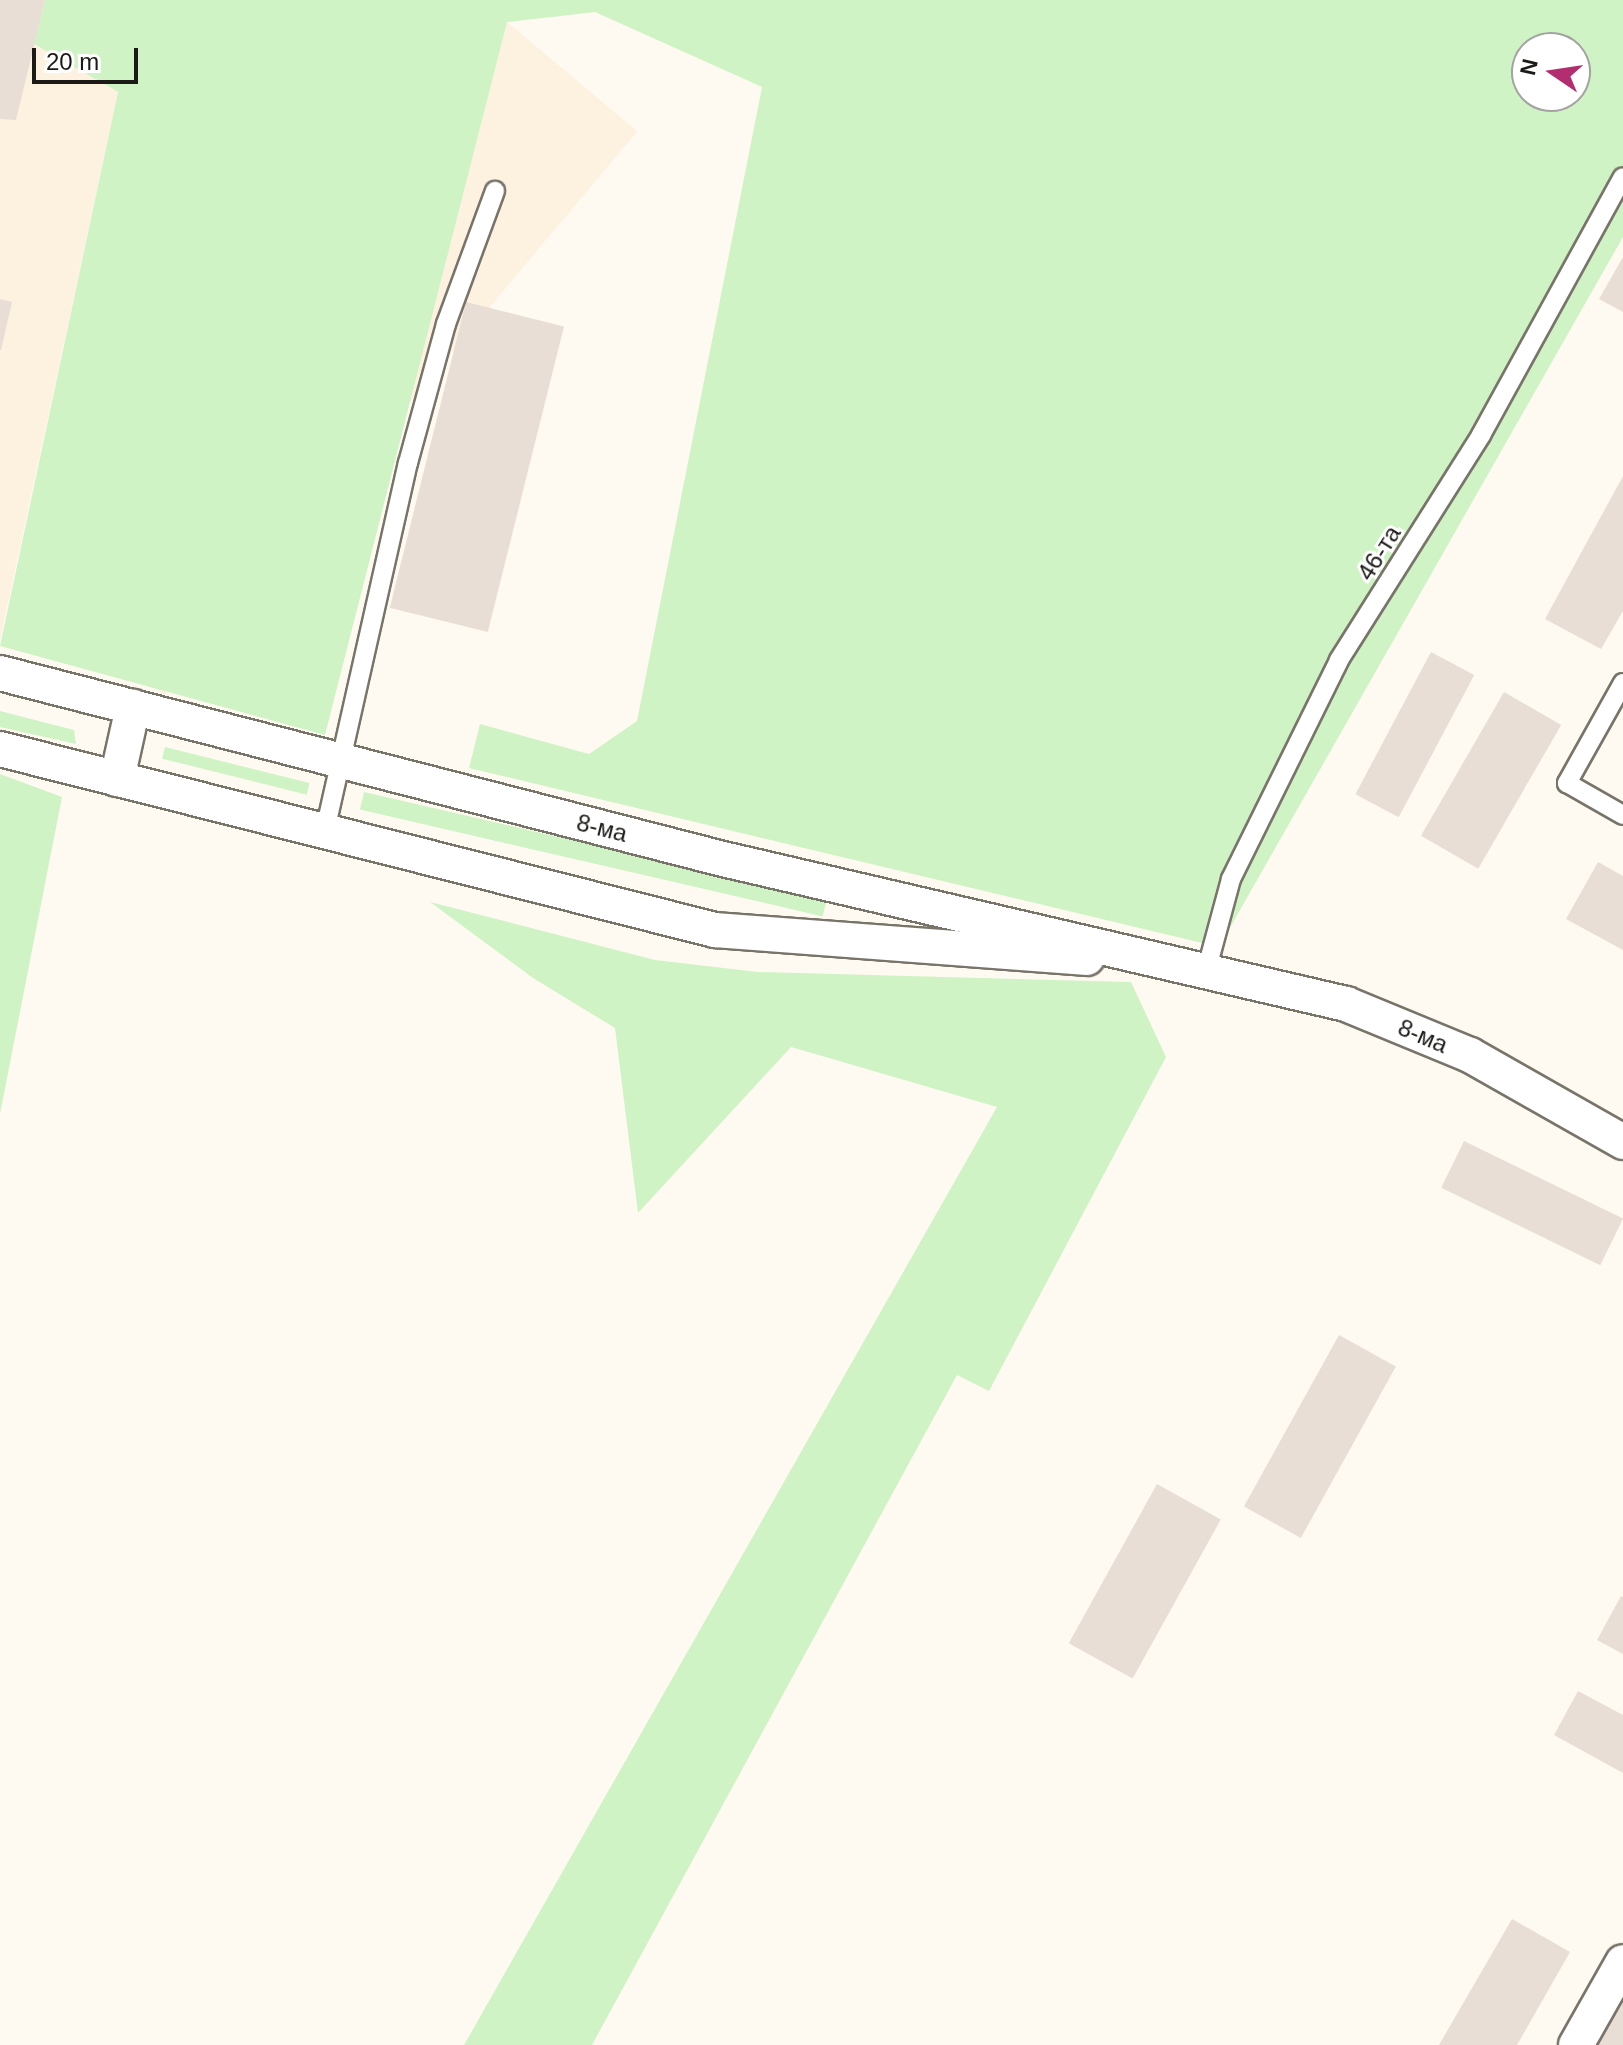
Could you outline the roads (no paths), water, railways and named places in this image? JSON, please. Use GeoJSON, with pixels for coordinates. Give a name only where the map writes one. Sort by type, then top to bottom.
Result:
{"type":"FeatureCollection","features":[{"type":"Feature","properties":{"kind":"street","name":"8-ма"},"geometry":{"type":"LineString","coordinates":[[0,673],[723,859],[1207,968],[1346,1004],[1442,1044],[1623,1142]]}},
{"type":"Feature","properties":{"kind":"street"},"geometry":{"type":"LineString","coordinates":[[117,779],[133,707]]}},
{"type":"Feature","properties":{"kind":"street","name":"8-ма"},"geometry":{"type":"LineString","coordinates":[[0,749],[324,835],[715,930],[1207,968]]}},
{"type":"Feature","properties":{"kind":"street"},"geometry":{"type":"LineString","coordinates":[[1576,2045],[1623,1962]]}},
{"type":"Feature","properties":{"kind":"lane","name":"46-та"},"geometry":{"type":"LineString","coordinates":[[1207,968],[1231,879],[1339,660],[1481,435],[1623,177]]}},
{"type":"Feature","properties":{"kind":"lane"},"geometry":{"type":"LineString","coordinates":[[324,835],[338,761],[446,324],[495,191]]}},
{"type":"Feature","properties":{"kind":"lane"},"geometry":{"type":"LineString","coordinates":[[1623,683],[1567,783],[1623,815]]}}]}
